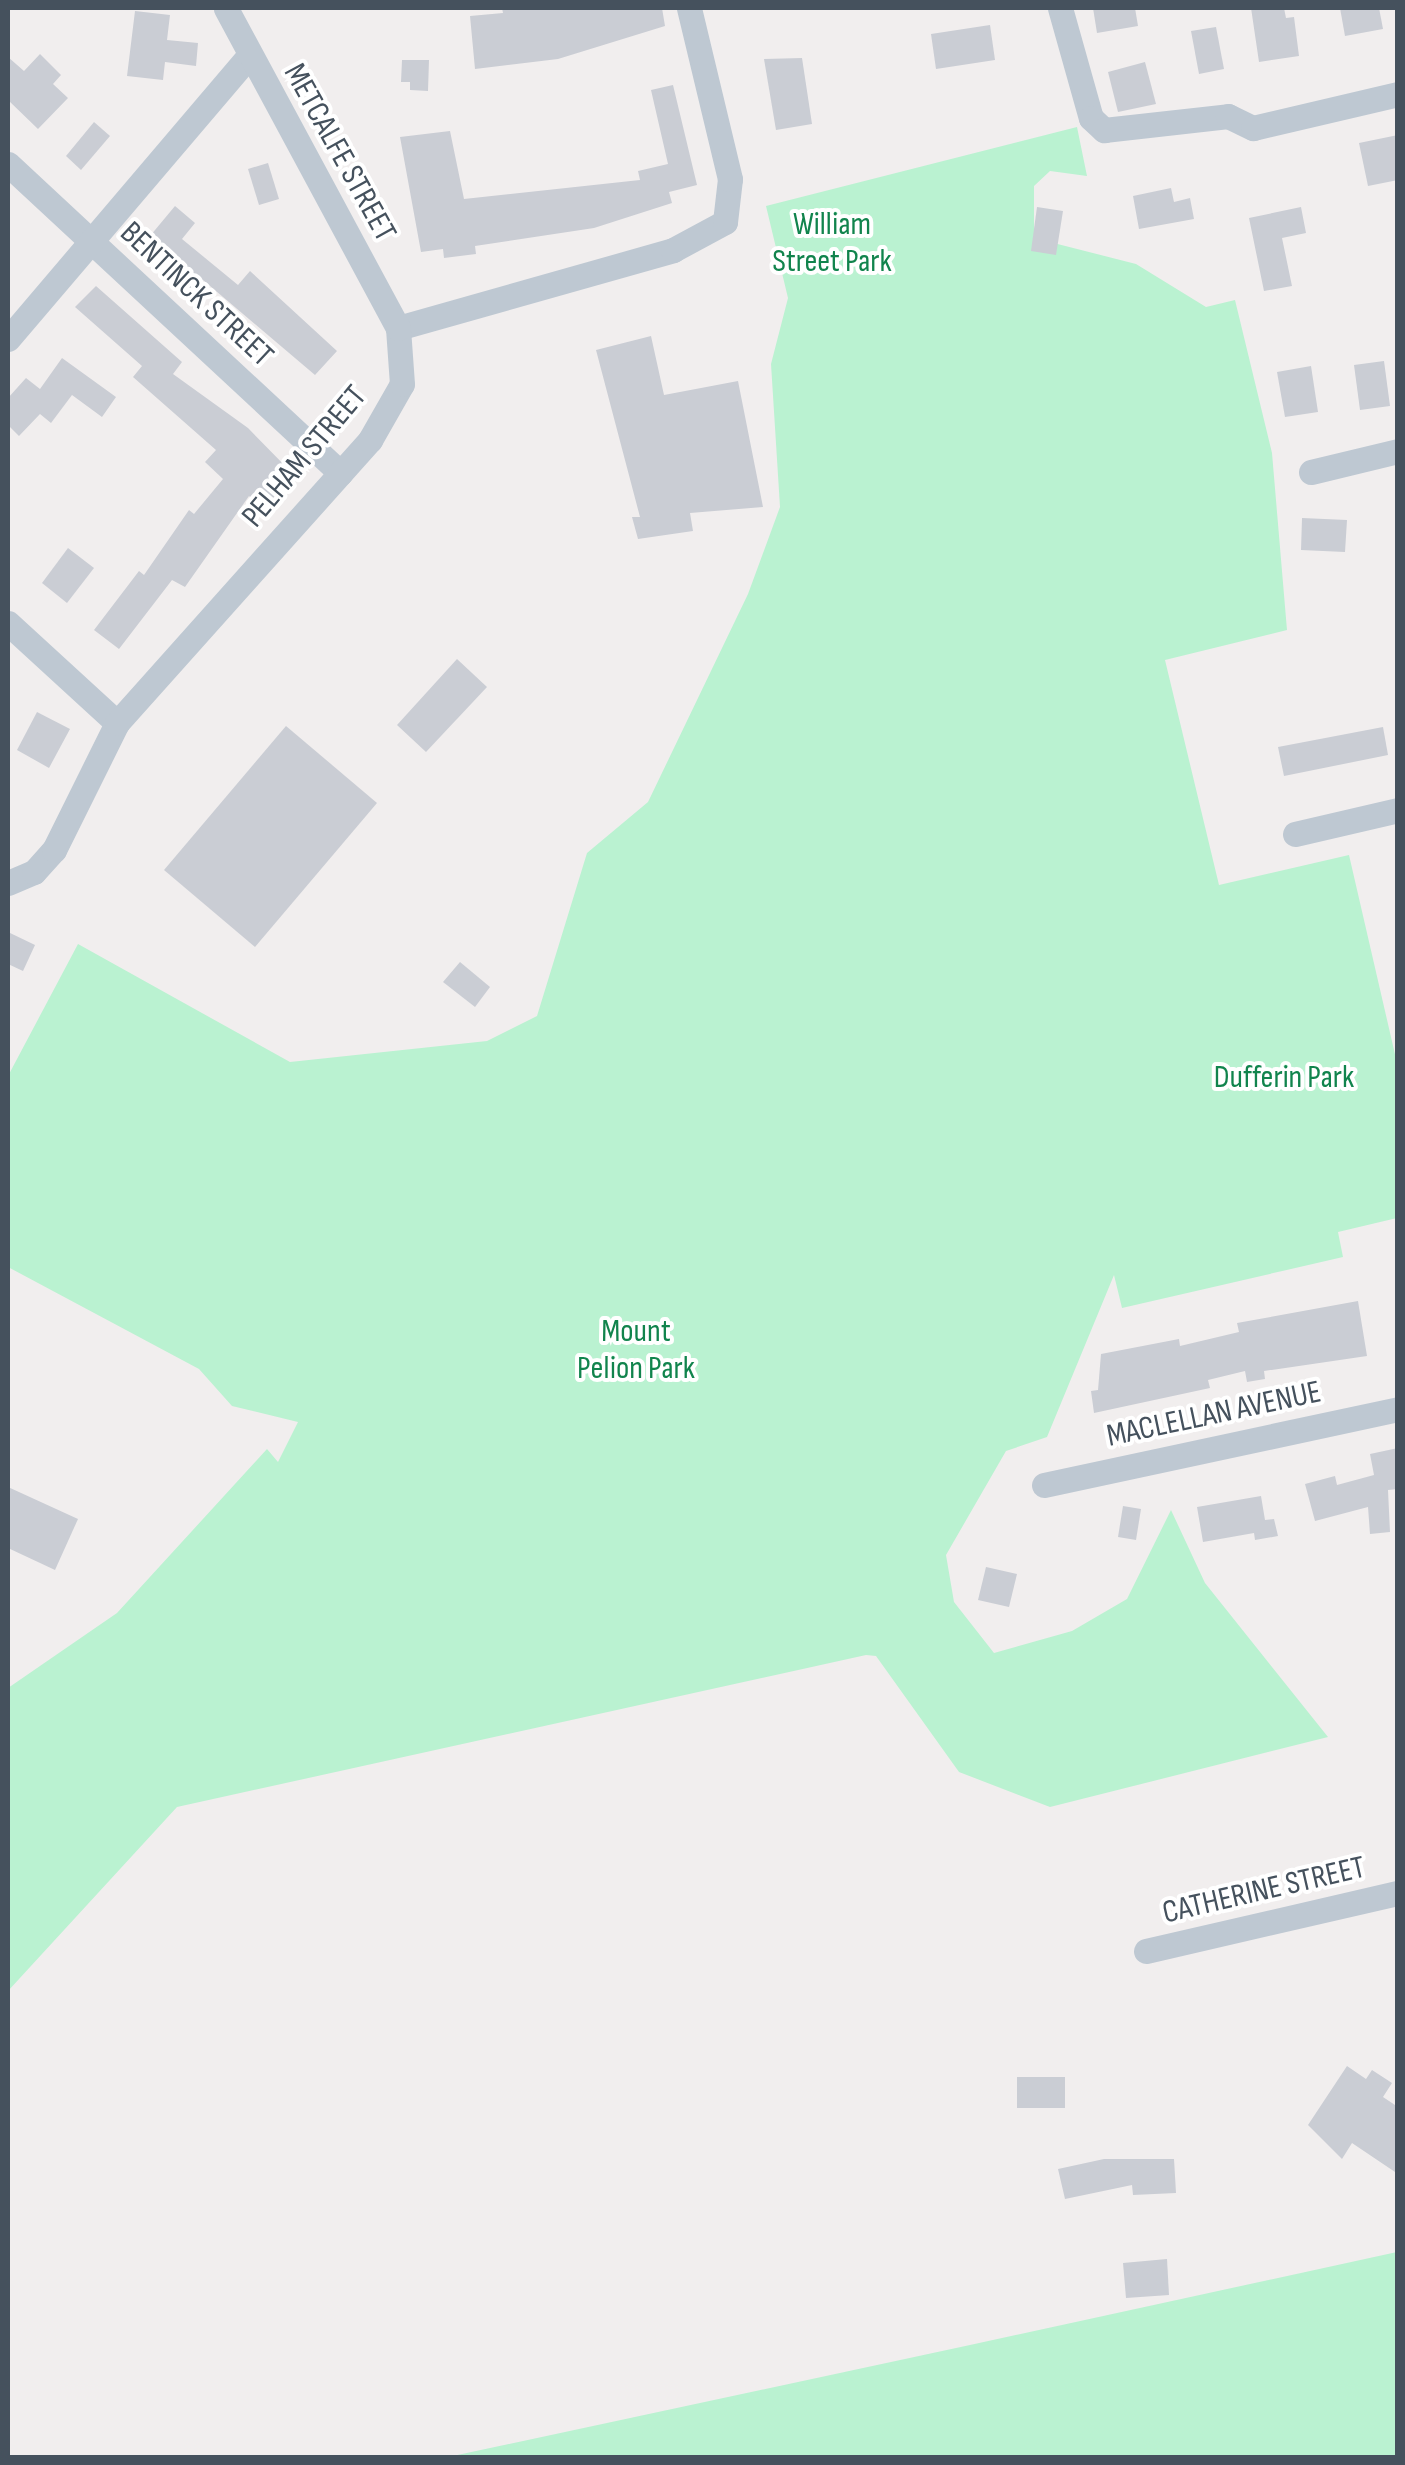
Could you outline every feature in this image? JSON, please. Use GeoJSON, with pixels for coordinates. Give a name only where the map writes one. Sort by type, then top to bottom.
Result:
{"type":"FeatureCollection","features":[{"type":"Feature","properties":{"kind":"street","name":"METCALFE STREET"},"geometry":{"type":"LineString","coordinates":[[226,8],[398,328]]}},
{"type":"Feature","properties":{"kind":"street"},"geometry":{"type":"LineString","coordinates":[[398,328],[673,250],[724,222],[730,178],[688,8]]}},
{"type":"Feature","properties":{"kind":"street"},"geometry":{"type":"LineString","coordinates":[[1060,8],[1092,118],[1116,131],[1228,116],[1253,128],[1398,94]]}},
{"type":"Feature","properties":{"kind":"street"},"geometry":{"type":"LineString","coordinates":[[8,339],[249,56]]}},
{"type":"Feature","properties":{"kind":"street","name":"BENTINCK STREET"},"geometry":{"type":"LineString","coordinates":[[8,164],[342,472]]}},
{"type":"Feature","properties":{"kind":"street","name":"PELHAM STREET"},"geometry":{"type":"LineString","coordinates":[[10,882],[34,872],[54,850],[116,724],[370,440],[402,384],[398,328]]}},
{"type":"Feature","properties":{"kind":"street"},"geometry":{"type":"LineString","coordinates":[[1311,472],[1398,451]]}},
{"type":"Feature","properties":{"kind":"street"},"geometry":{"type":"LineString","coordinates":[[8,624],[116,724]]}},
{"type":"Feature","properties":{"kind":"street"},"geometry":{"type":"LineString","coordinates":[[1295,834],[1398,810]]}},
{"type":"Feature","properties":{"kind":"street","name":"MACLELLAN AVENUE"},"geometry":{"type":"LineString","coordinates":[[1044,1486],[1398,1408]]}},
{"type":"Feature","properties":{"kind":"street","name":"CATHERINE STREET"},"geometry":{"type":"LineString","coordinates":[[1146,1952],[1398,1894]]}},
{"type":"Feature","properties":{"kind":"green space","name":"Mount Pelion Park"},"geometry":{"type":"Polygon","coordinates":[[[1077,127],[1087,176],[1050,171],[1034,186],[1034,238],[1136,264],[1206,307],[1235,300],[1272,453],[1287,630],[1165,660],[1219,885],[1349,855],[1397,1063],[1397,1218],[1338,1232],[1343,1257],[1122,1308],[1114,1275],[1047,1437],[1006,1451],[946,1555],[954,1602],[994,1653],[1072,1631],[1127,1599],[1171,1510],[1205,1583],[1328,1737],[1050,1807],[959,1772],[876,1656],[866,1655],[177,1807],[8,1991],[8,1688],[117,1613],[267,1449],[278,1462],[298,1422],[232,1406],[199,1369],[8,1267],[8,1076],[78,944],[290,1062],[487,1041],[537,1016],[587,853],[648,802],[748,594],[780,507],[771,364],[788,298],[766,206],[1077,127]]]}},
{"type":"Feature","properties":{"kind":"green space"},"geometry":{"type":"Polygon","coordinates":[[[1397,2252],[1397,2457],[448,2457],[970,2345],[1397,2252]]]}},
{"type":"Feature","properties":{"kind":"building"},"geometry":{"type":"Polygon","coordinates":[[[502,8],[662,8],[665,26],[558,59],[475,69],[470,16],[503,13],[502,8]]]}},
{"type":"Feature","properties":{"kind":"building"},"geometry":{"type":"Polygon","coordinates":[[[1093,8],[1135,8],[1138,26],[1097,33],[1093,8]]]}},
{"type":"Feature","properties":{"kind":"building"},"geometry":{"type":"Polygon","coordinates":[[[1251,8],[1284,8],[1286,18],[1294,17],[1299,56],[1259,62],[1251,8]]]}},
{"type":"Feature","properties":{"kind":"building"},"geometry":{"type":"Polygon","coordinates":[[[1340,8],[1379,8],[1383,29],[1345,36],[1340,8]]]}},
{"type":"Feature","properties":{"kind":"building"},"geometry":{"type":"Polygon","coordinates":[[[135,11],[170,15],[167,40],[198,43],[196,66],[165,62],[163,80],[127,76],[135,11]]]}},
{"type":"Feature","properties":{"kind":"building"},"geometry":{"type":"Polygon","coordinates":[[[990,25],[995,60],[936,69],[931,34],[990,25]]]}},
{"type":"Feature","properties":{"kind":"building"},"geometry":{"type":"Polygon","coordinates":[[[1216,27],[1224,69],[1199,74],[1191,31],[1216,27]]]}},
{"type":"Feature","properties":{"kind":"building"},"geometry":{"type":"Polygon","coordinates":[[[40,54],[61,75],[53,84],[68,98],[38,129],[8,100],[8,57],[24,71],[40,54]]]}},
{"type":"Feature","properties":{"kind":"building"},"geometry":{"type":"Polygon","coordinates":[[[802,58],[812,124],[776,130],[764,59],[802,58]]]}},
{"type":"Feature","properties":{"kind":"building"},"geometry":{"type":"Polygon","coordinates":[[[402,60],[429,60],[428,91],[410,90],[410,82],[401,82],[402,60]]]}},
{"type":"Feature","properties":{"kind":"building"},"geometry":{"type":"Polygon","coordinates":[[[1145,62],[1156,104],[1118,112],[1108,72],[1145,62]]]}},
{"type":"Feature","properties":{"kind":"building"},"geometry":{"type":"Polygon","coordinates":[[[673,85],[697,185],[669,192],[672,203],[594,228],[475,246],[476,254],[444,258],[443,249],[421,252],[400,137],[450,131],[464,199],[640,180],[638,171],[668,164],[651,90],[673,85]]]}},
{"type":"Feature","properties":{"kind":"building"},"geometry":{"type":"Polygon","coordinates":[[[94,122],[110,136],[81,170],[66,156],[94,122]]]}},
{"type":"Feature","properties":{"kind":"building"},"geometry":{"type":"Polygon","coordinates":[[[1398,135],[1398,180],[1368,186],[1359,143],[1398,135]]]}},
{"type":"Feature","properties":{"kind":"building"},"geometry":{"type":"Polygon","coordinates":[[[268,163],[279,199],[259,205],[248,169],[268,163]]]}},
{"type":"Feature","properties":{"kind":"building"},"geometry":{"type":"Polygon","coordinates":[[[1171,188],[1174,202],[1190,198],[1194,219],[1139,229],[1133,196],[1171,188]]]}},
{"type":"Feature","properties":{"kind":"building"},"geometry":{"type":"Polygon","coordinates":[[[175,206],[195,223],[182,239],[238,285],[250,271],[337,351],[315,375],[203,280],[193,292],[172,274],[182,263],[150,236],[175,206]]]}},
{"type":"Feature","properties":{"kind":"building"},"geometry":{"type":"Polygon","coordinates":[[[1037,207],[1063,211],[1056,255],[1031,251],[1037,207]]]}},
{"type":"Feature","properties":{"kind":"building"},"geometry":{"type":"Polygon","coordinates":[[[1301,207],[1306,233],[1282,238],[1292,286],[1264,291],[1249,218],[1301,207]]]}},
{"type":"Feature","properties":{"kind":"building"},"geometry":{"type":"Polygon","coordinates":[[[96,286],[182,362],[173,374],[248,428],[293,474],[264,509],[249,496],[185,587],[172,580],[119,649],[94,630],[139,571],[144,575],[189,510],[194,514],[223,479],[205,462],[216,450],[133,377],[142,366],[75,307],[96,286]]]}},
{"type":"Feature","properties":{"kind":"building"},"geometry":{"type":"Polygon","coordinates":[[[651,336],[664,395],[738,381],[763,507],[690,513],[693,531],[638,539],[632,517],[640,517],[596,350],[651,336]]]}},
{"type":"Feature","properties":{"kind":"building"},"geometry":{"type":"Polygon","coordinates":[[[62,358],[116,397],[102,417],[72,395],[51,423],[40,414],[19,436],[8,425],[8,398],[26,378],[40,389],[62,358]]]}},
{"type":"Feature","properties":{"kind":"building"},"geometry":{"type":"Polygon","coordinates":[[[1384,361],[1390,406],[1360,410],[1354,365],[1384,361]]]}},
{"type":"Feature","properties":{"kind":"building"},"geometry":{"type":"Polygon","coordinates":[[[1311,366],[1318,412],[1285,417],[1277,372],[1311,366]]]}},
{"type":"Feature","properties":{"kind":"building"},"geometry":{"type":"Polygon","coordinates":[[[1302,518],[1347,520],[1345,552],[1301,550],[1302,518]]]}},
{"type":"Feature","properties":{"kind":"building"},"geometry":{"type":"Polygon","coordinates":[[[68,548],[94,568],[67,603],[42,583],[68,548]]]}},
{"type":"Feature","properties":{"kind":"building"},"geometry":{"type":"Polygon","coordinates":[[[457,659],[487,687],[426,752],[397,725],[457,659]]]}},
{"type":"Feature","properties":{"kind":"building"},"geometry":{"type":"Polygon","coordinates":[[[37,712],[70,729],[49,768],[17,750],[37,712]]]}},
{"type":"Feature","properties":{"kind":"building"},"geometry":{"type":"Polygon","coordinates":[[[286,726],[377,803],[255,947],[164,870],[286,726]]]}},
{"type":"Feature","properties":{"kind":"building"},"geometry":{"type":"Polygon","coordinates":[[[1383,727],[1388,755],[1284,776],[1278,747],[1383,727]]]}},
{"type":"Feature","properties":{"kind":"building"},"geometry":{"type":"Polygon","coordinates":[[[8,932],[35,945],[23,971],[8,964],[8,932]]]}},
{"type":"Feature","properties":{"kind":"building"},"geometry":{"type":"Polygon","coordinates":[[[460,962],[490,987],[475,1007],[443,982],[460,962]]]}},
{"type":"Feature","properties":{"kind":"building"},"geometry":{"type":"Polygon","coordinates":[[[1358,1301],[1367,1356],[1264,1371],[1265,1379],[1247,1382],[1245,1371],[1208,1380],[1210,1388],[1094,1413],[1091,1391],[1098,1390],[1101,1354],[1179,1339],[1180,1346],[1239,1332],[1237,1323],[1358,1301]]]}},
{"type":"Feature","properties":{"kind":"building"},"geometry":{"type":"Polygon","coordinates":[[[1398,1448],[1398,1489],[1388,1490],[1390,1532],[1370,1534],[1368,1507],[1315,1521],[1305,1484],[1335,1476],[1337,1485],[1374,1475],[1370,1454],[1398,1448]]]}},
{"type":"Feature","properties":{"kind":"building"},"geometry":{"type":"Polygon","coordinates":[[[8,1487],[78,1519],[55,1570],[8,1548],[8,1487]]]}},
{"type":"Feature","properties":{"kind":"building"},"geometry":{"type":"Polygon","coordinates":[[[1261,1496],[1265,1520],[1274,1519],[1278,1536],[1255,1540],[1254,1533],[1203,1542],[1197,1507],[1261,1496]]]}},
{"type":"Feature","properties":{"kind":"building"},"geometry":{"type":"Polygon","coordinates":[[[1123,1506],[1141,1509],[1136,1540],[1118,1537],[1123,1506]]]}},
{"type":"Feature","properties":{"kind":"building"},"geometry":{"type":"Polygon","coordinates":[[[986,1567],[1017,1574],[1009,1607],[978,1600],[986,1567]]]}},
{"type":"Feature","properties":{"kind":"building"},"geometry":{"type":"Polygon","coordinates":[[[1347,2066],[1366,2079],[1372,2070],[1392,2083],[1383,2097],[1398,2107],[1398,2174],[1352,2143],[1342,2159],[1308,2125],[1347,2066]]]}},
{"type":"Feature","properties":{"kind":"building"},"geometry":{"type":"Polygon","coordinates":[[[1017,2077],[1065,2077],[1065,2108],[1017,2108],[1017,2077]]]}},
{"type":"Feature","properties":{"kind":"building"},"geometry":{"type":"Polygon","coordinates":[[[1104,2159],[1174,2159],[1176,2193],[1133,2195],[1132,2185],[1065,2199],[1058,2169],[1104,2159]]]}},
{"type":"Feature","properties":{"kind":"building"},"geometry":{"type":"Polygon","coordinates":[[[1167,2259],[1169,2295],[1126,2298],[1123,2263],[1167,2259]]]}},
{"type":"Feature","properties":{"kind":"park label","name":"William Street Park"},"geometry":{"type":"Point","coordinates":[832,244]}},
{"type":"Feature","properties":{"kind":"park label","name":"Dufferin Park"},"geometry":{"type":"Point","coordinates":[1284,1078]}}]}
